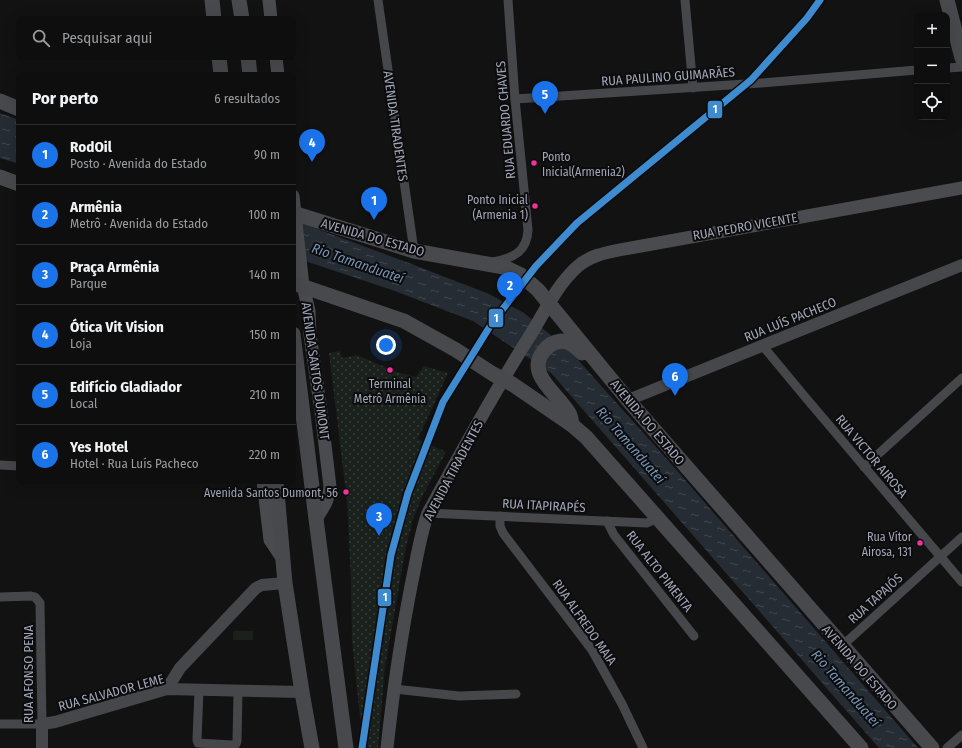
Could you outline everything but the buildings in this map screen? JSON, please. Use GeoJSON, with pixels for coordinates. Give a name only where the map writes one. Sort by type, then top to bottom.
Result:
{"type":"FeatureCollection","features":[{"type":"Feature","properties":{"kind":"main road"},"geometry":{"type":"LineString","coordinates":[[212,0],[214,16]]}},
{"type":"Feature","properties":{"kind":"main road"},"geometry":{"type":"LineString","coordinates":[[239,0],[242,16]]}},
{"type":"Feature","properties":{"kind":"main road"},"geometry":{"type":"LineString","coordinates":[[269,0],[271,16]]}},
{"type":"Feature","properties":{"kind":"main road"},"geometry":{"type":"LineString","coordinates":[[947,0],[962,58]]}},
{"type":"Feature","properties":{"kind":"main road"},"geometry":{"type":"LineString","coordinates":[[248,60],[250,72]]}},
{"type":"Feature","properties":{"kind":"main road"},"geometry":{"type":"LineString","coordinates":[[276,60],[278,72]]}},
{"type":"Feature","properties":{"kind":"main road"},"geometry":{"type":"LineString","coordinates":[[0,102],[16,108]]}},
{"type":"Feature","properties":{"kind":"main road"},"geometry":{"type":"LineString","coordinates":[[0,177],[16,183]]}},
{"type":"Feature","properties":{"kind":"main road","name":"RUA PEDRO VICENTE"},"geometry":{"type":"LineString","coordinates":[[549,304],[559,287],[578,266],[585,260],[601,254],[962,188]]}},
{"type":"Feature","properties":{"kind":"main road","name":"AVENIDA DO ESTADO"},"geometry":{"type":"LineString","coordinates":[[296,216],[414,251],[490,263],[508,268],[521,275],[538,290],[628,400],[932,748]]}},
{"type":"Feature","properties":{"kind":"main road","name":"AVENIDA SANTOS DUMONT"},"geometry":{"type":"LineString","coordinates":[[296,230],[301,267],[298,285],[309,311],[310,335],[326,446],[330,487],[327,501],[316,518]]}},
{"type":"Feature","properties":{"kind":"main road"},"geometry":{"type":"LineString","coordinates":[[298,285],[404,322],[456,350],[502,380],[512,384],[572,425],[586,437],[861,748]]}},
{"type":"Feature","properties":{"kind":"main road","name":"AVENIDA TIRADENTES"},"geometry":{"type":"LineString","coordinates":[[387,748],[394,688],[407,606],[423,527],[428,513],[502,380],[549,304]]}},
{"type":"Feature","properties":{"kind":"main road"},"geometry":{"type":"LineString","coordinates":[[572,425],[570,415],[542,379],[539,371],[539,361],[544,350],[550,345],[563,341],[574,345],[591,361],[596,362]]}},
{"type":"Feature","properties":{"kind":"main road","name":"AVENIDA SANTOS DUMONT"},"geometry":{"type":"LineString","coordinates":[[296,358],[347,747]]}},
{"type":"Feature","properties":{"kind":"main road"},"geometry":{"type":"LineString","coordinates":[[263,484],[270,540],[282,558]]}},
{"type":"Feature","properties":{"kind":"main road"},"geometry":{"type":"LineString","coordinates":[[276,484],[285,583],[312,748]]}},
{"type":"Feature","properties":{"kind":"street","name":"AVENIDA TIRADENTES"},"geometry":{"type":"LineString","coordinates":[[378,0],[414,251]]}},
{"type":"Feature","properties":{"kind":"street","name":"RUA EDUARDO CHAVES"},"geometry":{"type":"LineString","coordinates":[[490,263],[503,260],[520,252],[528,239],[515,99],[508,0]]}},
{"type":"Feature","properties":{"kind":"street"},"geometry":{"type":"LineString","coordinates":[[685,0],[692,88]]}},
{"type":"Feature","properties":{"kind":"street"},"geometry":{"type":"LineString","coordinates":[[950,68],[962,67]]}},
{"type":"Feature","properties":{"kind":"street","name":"RUA PAULINO GUIMARÃES"},"geometry":{"type":"LineString","coordinates":[[515,99],[773,83],[914,70]]}},
{"type":"Feature","properties":{"kind":"street","name":"RUA LUÍS PACHECO"},"geometry":{"type":"LineString","coordinates":[[628,400],[962,265]]}},
{"type":"Feature","properties":{"kind":"street","name":"RUA VICTOR AIROSA"},"geometry":{"type":"LineString","coordinates":[[762,345],[962,582]]}},
{"type":"Feature","properties":{"kind":"street"},"geometry":{"type":"LineString","coordinates":[[864,467],[962,378]]}},
{"type":"Feature","properties":{"kind":"street"},"geometry":{"type":"LineString","coordinates":[[0,465],[16,466]]}},
{"type":"Feature","properties":{"kind":"street","name":"RUA ITAPIRAPÉS"},"geometry":{"type":"LineString","coordinates":[[428,513],[647,523],[658,518]]}},
{"type":"Feature","properties":{"kind":"street","name":"RUA ALFREDO MAIA"},"geometry":{"type":"LineString","coordinates":[[500,516],[500,526],[503,533],[592,650],[622,704],[643,748]]}},
{"type":"Feature","properties":{"kind":"street","name":"RUA ALTO PIMENTA"},"geometry":{"type":"LineString","coordinates":[[607,521],[614,535],[694,636]]}},
{"type":"Feature","properties":{"kind":"street","name":"RUA TAPAJÓS"},"geometry":{"type":"LineString","coordinates":[[842,646],[962,537]]}},
{"type":"Feature","properties":{"kind":"street"},"geometry":{"type":"LineString","coordinates":[[166,689],[180,668],[256,588],[262,585],[285,583]]}},
{"type":"Feature","properties":{"kind":"street","name":"RUA AFONSO PENA"},"geometry":{"type":"LineString","coordinates":[[0,597],[31,596],[38,600],[41,606],[42,748]]}},
{"type":"Feature","properties":{"kind":"street"},"geometry":{"type":"LineString","coordinates":[[394,688],[459,696],[516,694]]}},
{"type":"Feature","properties":{"kind":"street","name":"RUA SALVADOR LEME"},"geometry":{"type":"LineString","coordinates":[[0,724],[42,724],[55,722],[166,689],[302,692]]}},
{"type":"Feature","properties":{"kind":"street"},"geometry":{"type":"LineString","coordinates":[[199,690],[198,743],[232,745],[236,744],[237,741],[238,690]]}},
{"type":"Feature","properties":{"kind":"street"},"geometry":{"type":"LineString","coordinates":[[947,748],[962,735]]}},
{"type":"Feature","properties":{"kind":"shaded area"},"geometry":{"type":"Polygon","coordinates":[[[340,351],[342,358],[357,355],[399,373],[416,377],[424,366],[448,373],[418,439],[446,452],[423,495],[413,519],[405,552],[385,667],[378,748],[365,748],[352,642],[347,501],[329,353],[340,351]]]}},
{"type":"Feature","properties":{"kind":"shaded area"},"geometry":{"type":"Polygon","coordinates":[[[233,631],[253,631],[253,640],[233,640],[233,631]]]}},
{"type":"Feature","properties":{"kind":"water"},"geometry":{"type":"Polygon","coordinates":[[[0,113],[16,119],[16,163],[0,158],[0,113]]]}},
{"type":"Feature","properties":{"kind":"water","name":"Rio Tamanduateí"},"geometry":{"type":"Polygon","coordinates":[[[296,221],[489,294],[524,313],[571,352],[673,466],[918,748],[879,748],[551,373],[473,321],[392,290],[296,258],[296,221]]]}},
{"type":"Feature","properties":{"kind":"transit line","name":"1"},"geometry":{"type":"LineString","coordinates":[[362,748],[391,555],[408,493],[443,402],[492,323],[536,266],[577,223],[751,80],[807,18],[820,0]]}},
{"type":"Feature","properties":{"kind":"place","name":"Edifício Gladiador"},"geometry":{"type":"Point","coordinates":[545,114]}},
{"type":"Feature","properties":{"kind":"place","name":"Ótica Vit Vision"},"geometry":{"type":"Point","coordinates":[312,162]}},
{"type":"Feature","properties":{"kind":"place","name":"Ponto Inicial(Armenia2)"},"geometry":{"type":"Point","coordinates":[534,163]}},
{"type":"Feature","properties":{"kind":"place","name":"Ponto Inicial (Armenia 1)"},"geometry":{"type":"Point","coordinates":[535,206]}},
{"type":"Feature","properties":{"kind":"place","name":"RodOil"},"geometry":{"type":"Point","coordinates":[374,220]}},
{"type":"Feature","properties":{"kind":"place","name":"Armênia"},"geometry":{"type":"Point","coordinates":[510,305]}},
{"type":"Feature","properties":{"kind":"place","name":"Terminal Metrô Armênia"},"geometry":{"type":"Point","coordinates":[390,370]}},
{"type":"Feature","properties":{"kind":"place","name":"Yes Hotel"},"geometry":{"type":"Point","coordinates":[675,396]}},
{"type":"Feature","properties":{"kind":"place","name":"Avenida Santos Dumont, 56"},"geometry":{"type":"Point","coordinates":[346,492]}},
{"type":"Feature","properties":{"kind":"place","name":"Praça Armênia"},"geometry":{"type":"Point","coordinates":[379,536]}},
{"type":"Feature","properties":{"kind":"place","name":"Rua Vítor Airosa, 131"},"geometry":{"type":"Point","coordinates":[920,543]}}]}
